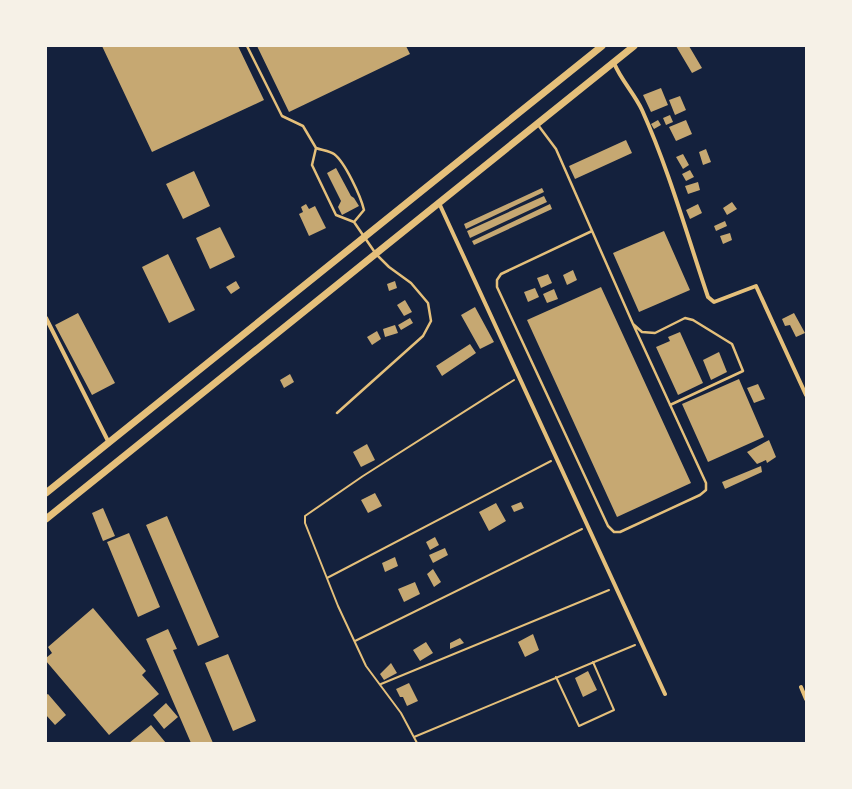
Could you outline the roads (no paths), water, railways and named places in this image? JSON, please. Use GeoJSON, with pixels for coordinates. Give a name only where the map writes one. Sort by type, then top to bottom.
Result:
{"type":"FeatureCollection","features":[{"type":"Feature","properties":{"kind":"main road"},"geometry":{"type":"LineString","coordinates":[[46,493],[602,46]]}},
{"type":"Feature","properties":{"kind":"main road"},"geometry":{"type":"LineString","coordinates":[[46,519],[634,46]]}},
{"type":"Feature","properties":{"kind":"street"},"geometry":{"type":"LineString","coordinates":[[614,63],[618,74],[632,90],[646,121],[708,297],[714,302],[756,286],[806,395]]}},
{"type":"Feature","properties":{"kind":"street"},"geometry":{"type":"LineString","coordinates":[[439,204],[555,459],[665,694]]}},
{"type":"Feature","properties":{"kind":"street"},"geometry":{"type":"LineString","coordinates":[[46,318],[109,443]]}},
{"type":"Feature","properties":{"kind":"street"},"geometry":{"type":"LineString","coordinates":[[801,687],[806,699]]}},
{"type":"Feature","properties":{"kind":"lane"},"geometry":{"type":"LineString","coordinates":[[247,46],[282,116],[303,126],[316,148],[334,154],[342,165],[362,201],[364,210],[354,222]]}},
{"type":"Feature","properties":{"kind":"lane"},"geometry":{"type":"LineString","coordinates":[[537,125],[556,149],[633,324],[706,483],[706,490],[700,495],[620,532],[614,532],[608,526],[497,287],[497,280],[501,274],[592,231]]}},
{"type":"Feature","properties":{"kind":"lane"},"geometry":{"type":"LineString","coordinates":[[316,148],[312,165],[336,215],[354,222],[376,254],[390,268],[411,283],[428,303],[431,321],[422,336],[337,413]]}},
{"type":"Feature","properties":{"kind":"lane"},"geometry":{"type":"LineString","coordinates":[[633,324],[642,332],[655,333],[685,318],[693,320],[732,344],[743,371],[670,405]]}}]}
